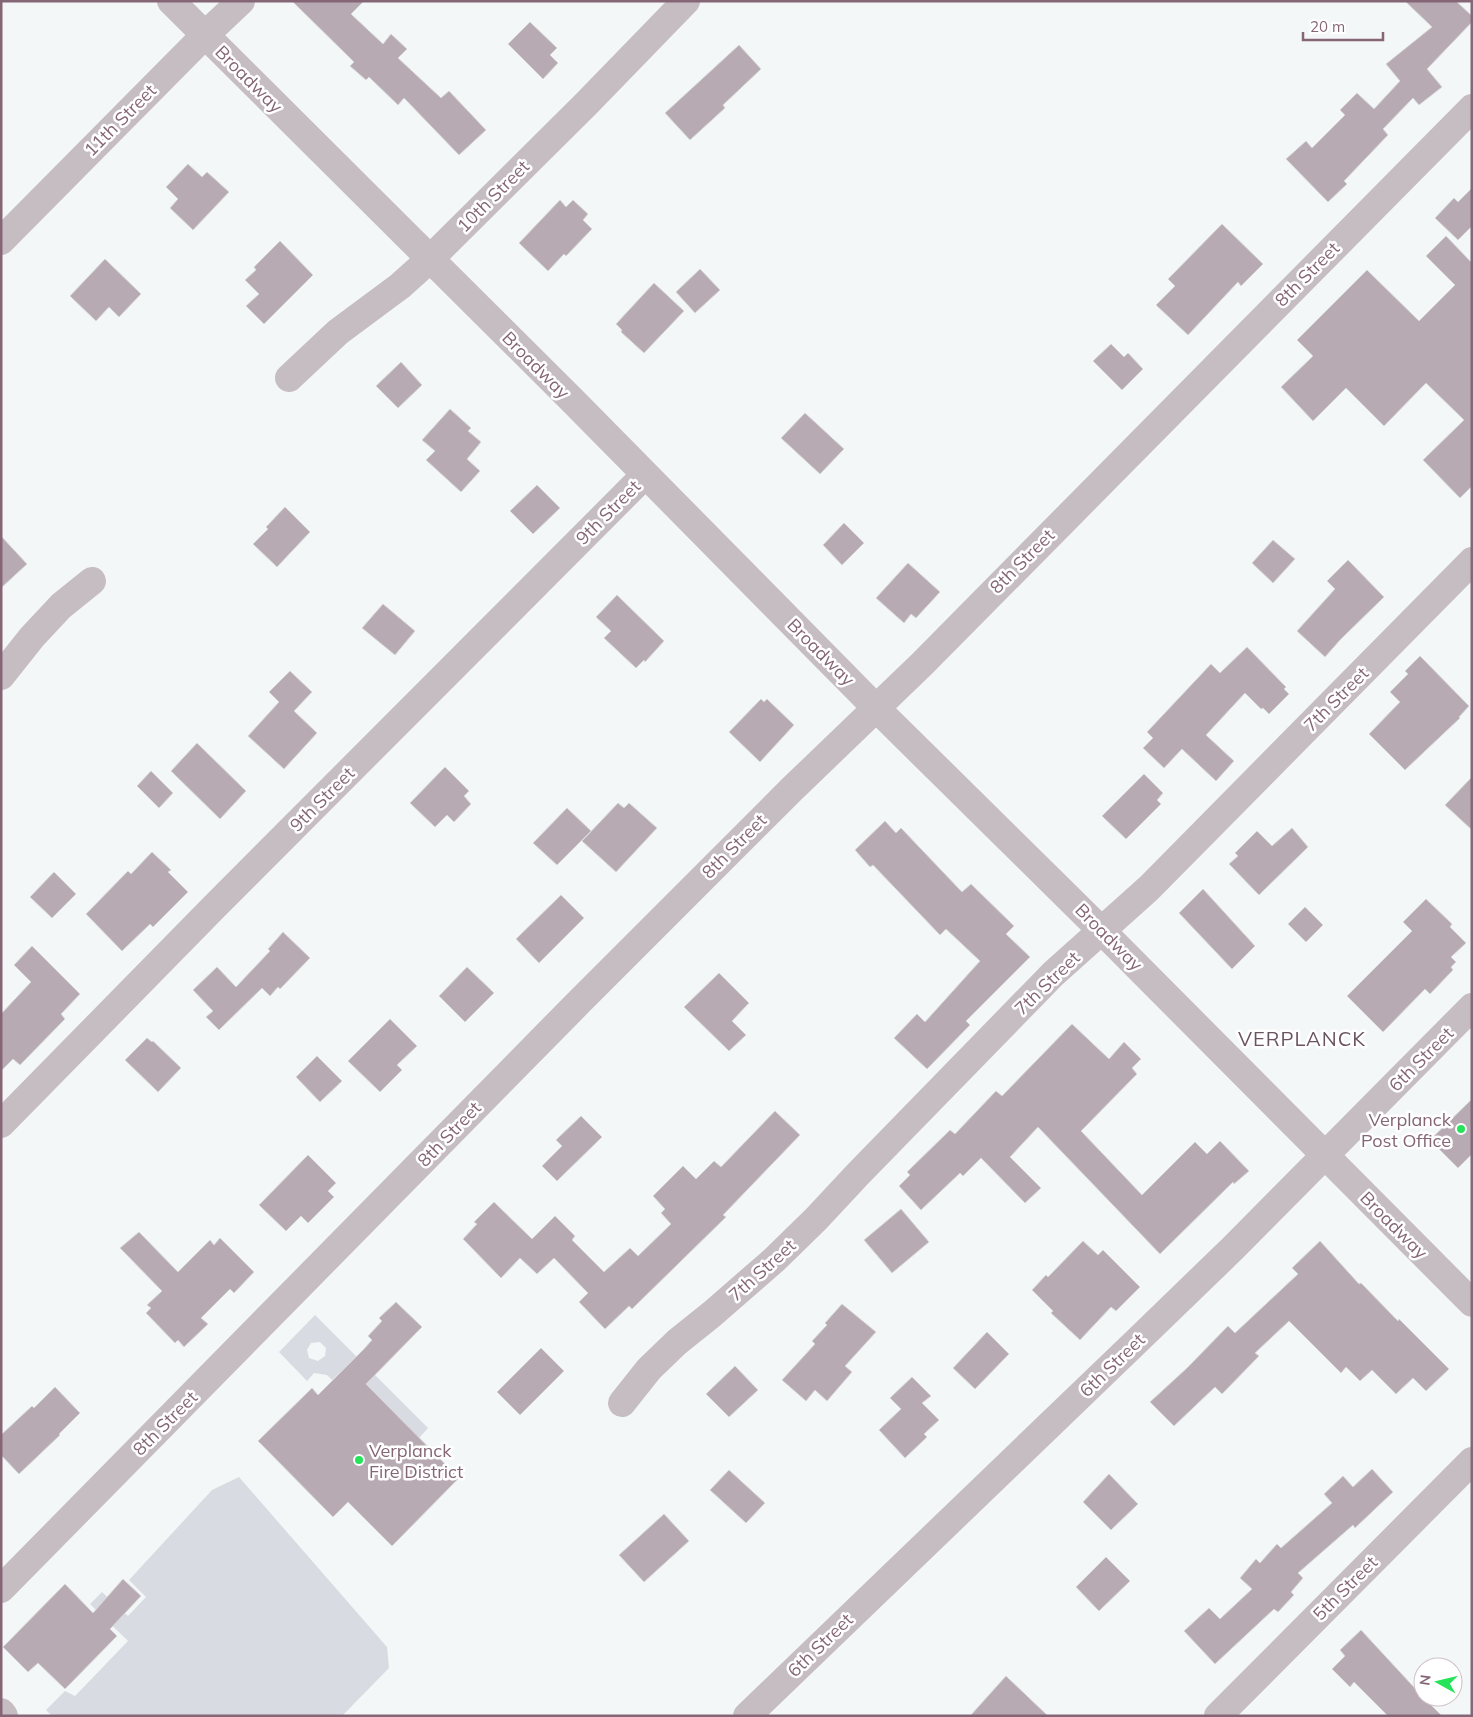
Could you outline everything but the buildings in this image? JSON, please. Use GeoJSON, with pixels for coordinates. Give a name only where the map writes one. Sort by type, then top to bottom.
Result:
{"type":"FeatureCollection","features":[{"type":"Feature","properties":{"kind":"street","name":"Broadway"},"geometry":{"type":"LineString","coordinates":[[171,1],[1472,1303]]}},
{"type":"Feature","properties":{"kind":"street","name":"11th Street"},"geometry":{"type":"LineString","coordinates":[[1,241],[205,35],[242,1]]}},
{"type":"Feature","properties":{"kind":"street","name":"10th Street"},"geometry":{"type":"LineString","coordinates":[[289,378],[338,332],[400,286],[430,259],[580,110],[686,1]]}},
{"type":"Feature","properties":{"kind":"street","name":"8th Street"},"geometry":{"type":"LineString","coordinates":[[1,1589],[594,987],[876,708],[1472,108]]}},
{"type":"Feature","properties":{"kind":"street","name":"9th Street"},"geometry":{"type":"LineString","coordinates":[[1,1124],[645,474]]}},
{"type":"Feature","properties":{"kind":"street","name":"7th Street"},"geometry":{"type":"LineString","coordinates":[[622,1404],[649,1369],[677,1342],[781,1254],[1053,974],[1149,888],[1472,561]]}},
{"type":"Feature","properties":{"kind":"street"},"geometry":{"type":"LineString","coordinates":[[1,676],[32,637],[61,606],[92,581]]}},
{"type":"Feature","properties":{"kind":"street","name":"6th Street"},"geometry":{"type":"LineString","coordinates":[[746,1716],[1146,1333],[1472,1008]]}},
{"type":"Feature","properties":{"kind":"street","name":"5th Street"},"geometry":{"type":"LineString","coordinates":[[1218,1716],[1472,1461]]}},
{"type":"Feature","properties":{"kind":"street"},"geometry":{"type":"LineString","coordinates":[[1,1712],[4,1716]]}},
{"type":"Feature","properties":{"kind":"shaded area"},"geometry":{"type":"Polygon","coordinates":[[[315,1315],[428,1428],[419,1438],[348,1365],[332,1380],[327,1375],[314,1373],[307,1381],[279,1352],[315,1315]],[[320,1342],[311,1343],[307,1350],[309,1358],[318,1361],[325,1356],[326,1348],[320,1342]]]}},
{"type":"Feature","properties":{"kind":"shaded area"},"geometry":{"type":"Polygon","coordinates":[[[239,1477],[387,1647],[389,1668],[342,1716],[52,1716],[46,1710],[65,1691],[75,1696],[128,1641],[90,1604],[102,1592],[128,1616],[146,1597],[129,1580],[212,1490],[239,1477]]]}},
{"type":"Feature","properties":{"kind":"place","name":"Verplanck Post Office"},"geometry":{"type":"Point","coordinates":[1461,1129]}},
{"type":"Feature","properties":{"kind":"place","name":"Verplanck Fire District"},"geometry":{"type":"Point","coordinates":[359,1460]}},
{"type":"Feature","properties":{"kind":"district","name":"VERPLANCK"},"geometry":{"type":"Point","coordinates":[1302,1038]}}]}
